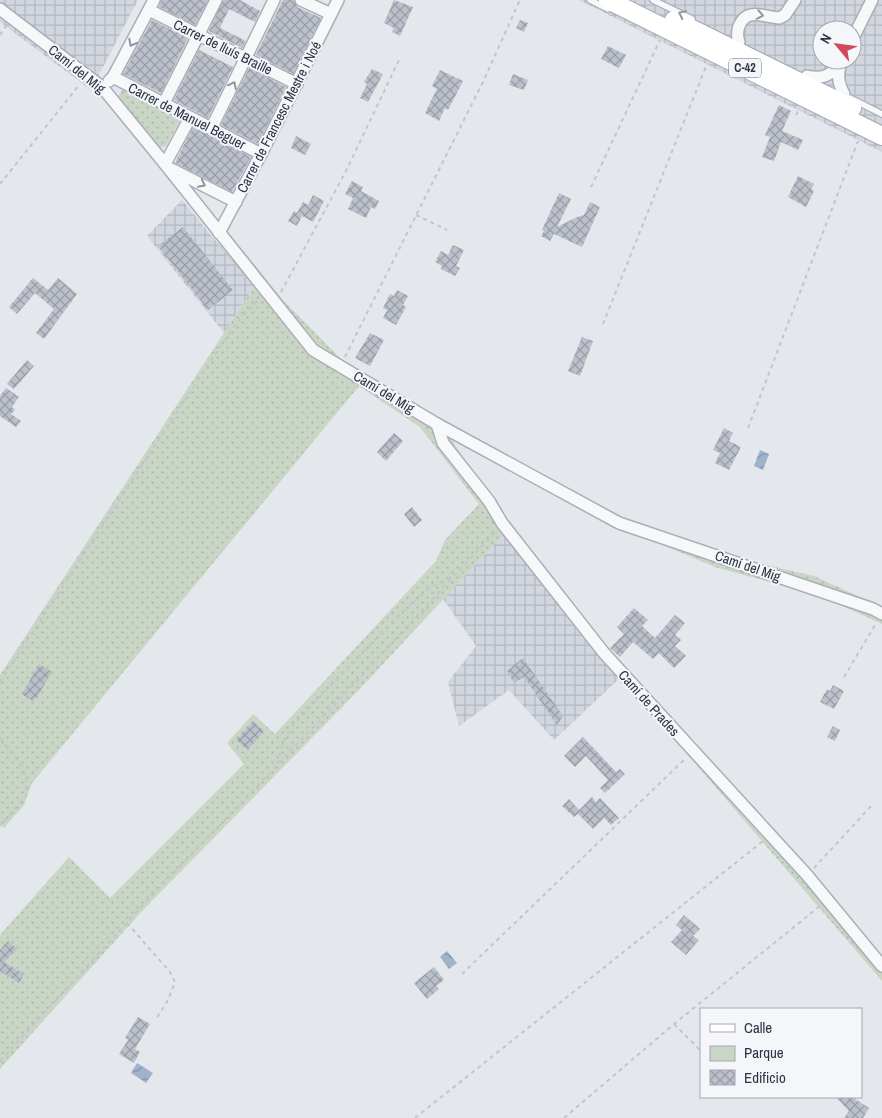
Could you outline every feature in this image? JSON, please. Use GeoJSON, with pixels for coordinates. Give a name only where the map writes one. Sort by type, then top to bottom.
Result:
{"type":"FeatureCollection","features":[{"type":"Feature","properties":{"kind":"main road","name":"C-42"},"geometry":{"type":"LineString","coordinates":[[634,0],[882,122]]}},
{"type":"Feature","properties":{"kind":"main road","name":"C-42"},"geometry":{"type":"LineString","coordinates":[[611,6],[882,136]]}},
{"type":"Feature","properties":{"kind":"street"},"geometry":{"type":"LineString","coordinates":[[164,103],[216,0]]}},
{"type":"Feature","properties":{"kind":"street"},"geometry":{"type":"LineString","coordinates":[[211,129],[274,0]]}},
{"type":"Feature","properties":{"kind":"street"},"geometry":{"type":"LineString","coordinates":[[301,0],[331,14]]}},
{"type":"Feature","properties":{"kind":"street","name":"Carrer de Francesc Mestre i Noé"},"geometry":{"type":"LineString","coordinates":[[220,233],[338,0]]}},
{"type":"Feature","properties":{"kind":"street"},"geometry":{"type":"LineString","coordinates":[[739,42],[738,29],[742,20],[748,14],[754,13],[779,18],[785,15],[795,0]]}},
{"type":"Feature","properties":{"kind":"street"},"geometry":{"type":"LineString","coordinates":[[862,20],[872,0]]}},
{"type":"Feature","properties":{"kind":"street"},"geometry":{"type":"LineString","coordinates":[[102,87],[114,77],[152,5]]}},
{"type":"Feature","properties":{"kind":"street","name":"Carrer de lluís Braille"},"geometry":{"type":"LineString","coordinates":[[152,5],[198,36],[296,84]]}},
{"type":"Feature","properties":{"kind":"street","name":"Camí del Mig"},"geometry":{"type":"LineString","coordinates":[[0,9],[102,87],[313,350],[436,424],[619,523],[882,614]]}},
{"type":"Feature","properties":{"kind":"street"},"geometry":{"type":"LineString","coordinates":[[802,74],[818,79],[830,74],[834,70]]}},
{"type":"Feature","properties":{"kind":"street"},"geometry":{"type":"LineString","coordinates":[[839,70],[840,93]]}},
{"type":"Feature","properties":{"kind":"street","name":"Carrer de Manuel Beguer"},"geometry":{"type":"LineString","coordinates":[[114,77],[261,154]]}},
{"type":"Feature","properties":{"kind":"street"},"geometry":{"type":"LineString","coordinates":[[190,118],[166,165],[236,202]]}},
{"type":"Feature","properties":{"kind":"street","name":"Camí de Prades"},"geometry":{"type":"LineString","coordinates":[[436,424],[443,443],[489,501],[502,523],[604,653],[807,875],[882,966]]}},
{"type":"Feature","properties":{"kind":"lane"},"geometry":{"type":"LineString","coordinates":[[590,0],[611,6]]}},
{"type":"Feature","properties":{"kind":"lane"},"geometry":{"type":"LineString","coordinates":[[653,0],[696,21]]}},
{"type":"Feature","properties":{"kind":"lane"},"geometry":{"type":"LineString","coordinates":[[802,74],[822,83]]}},
{"type":"Feature","properties":{"kind":"lane"},"geometry":{"type":"LineString","coordinates":[[840,93],[882,114]]}},
{"type":"Feature","properties":{"kind":"path"},"geometry":{"type":"LineString","coordinates":[[341,366],[483,82],[520,0]]}},
{"type":"Feature","properties":{"kind":"path"},"geometry":{"type":"LineString","coordinates":[[591,187],[662,35]]}},
{"type":"Feature","properties":{"kind":"path"},"geometry":{"type":"LineString","coordinates":[[603,324],[709,59]]}},
{"type":"Feature","properties":{"kind":"path"},"geometry":{"type":"LineString","coordinates":[[276,303],[346,171],[399,60]]}},
{"type":"Feature","properties":{"kind":"path"},"geometry":{"type":"LineString","coordinates":[[0,184],[83,81],[90,76]]}},
{"type":"Feature","properties":{"kind":"path"},"geometry":{"type":"LineString","coordinates":[[748,428],[858,140]]}},
{"type":"Feature","properties":{"kind":"path"},"geometry":{"type":"LineString","coordinates":[[416,215],[447,230]]}},
{"type":"Feature","properties":{"kind":"path"},"geometry":{"type":"LineString","coordinates":[[0,682],[214,356],[241,317],[267,292]]}},
{"type":"Feature","properties":{"kind":"path"},"geometry":{"type":"LineString","coordinates":[[0,1061],[127,923],[457,574],[502,523]]}},
{"type":"Feature","properties":{"kind":"path"},"geometry":{"type":"LineString","coordinates":[[276,766],[283,742],[294,724],[394,619],[429,588],[457,574]]}},
{"type":"Feature","properties":{"kind":"path"},"geometry":{"type":"LineString","coordinates":[[844,677],[882,614]]}},
{"type":"Feature","properties":{"kind":"path"},"geometry":{"type":"LineString","coordinates":[[0,738],[23,768],[26,779],[26,796],[0,826]]}},
{"type":"Feature","properties":{"kind":"path"},"geometry":{"type":"LineString","coordinates":[[462,974],[693,751]]}},
{"type":"Feature","properties":{"kind":"path"},"geometry":{"type":"LineString","coordinates":[[807,875],[872,805]]}},
{"type":"Feature","properties":{"kind":"path"},"geometry":{"type":"LineString","coordinates":[[414,1118],[770,835]]}},
{"type":"Feature","properties":{"kind":"path"},"geometry":{"type":"LineString","coordinates":[[564,1118],[674,1024],[827,900]]}},
{"type":"Feature","properties":{"kind":"path"},"geometry":{"type":"LineString","coordinates":[[127,923],[170,972],[175,982],[168,1000],[156,1019]]}},
{"type":"Feature","properties":{"kind":"path"},"geometry":{"type":"LineString","coordinates":[[674,1024],[700,1050]]}},
{"type":"Feature","properties":{"kind":"shaded area"},"geometry":{"type":"Polygon","coordinates":[[[0,0],[138,0],[91,90],[0,22],[0,0]]]}},
{"type":"Feature","properties":{"kind":"shaded area"},"geometry":{"type":"Polygon","coordinates":[[[579,0],[882,0],[882,152],[579,0]]]}},
{"type":"Feature","properties":{"kind":"shaded area"},"geometry":{"type":"Polygon","coordinates":[[[182,200],[254,287],[224,333],[147,236],[182,200]]]}},
{"type":"Feature","properties":{"kind":"shaded area"},"geometry":{"type":"Polygon","coordinates":[[[503,535],[621,677],[554,740],[509,690],[459,726],[448,682],[476,646],[443,599],[503,535]]]}},
{"type":"Feature","properties":{"kind":"green space"},"geometry":{"type":"Polygon","coordinates":[[[123,88],[156,105],[180,121],[166,146],[160,148],[118,97],[123,88]]]}},
{"type":"Feature","properties":{"kind":"green space"},"geometry":{"type":"Polygon","coordinates":[[[228,232],[283,300],[340,358],[454,428],[620,518],[741,559],[814,576],[882,607],[882,624],[823,597],[715,567],[613,524],[450,438],[505,517],[599,638],[700,750],[882,959],[882,981],[621,677],[503,535],[358,691],[143,910],[0,1069],[0,935],[69,857],[110,898],[244,764],[227,743],[253,714],[275,734],[436,561],[445,540],[479,504],[420,427],[359,386],[32,783],[24,805],[4,828],[0,824],[0,675],[254,287],[220,247],[228,232]]]}},
{"type":"Feature","properties":{"kind":"water"},"geometry":{"type":"Polygon","coordinates":[[[760,450],[769,454],[763,470],[754,466],[760,450]]]}},
{"type":"Feature","properties":{"kind":"water"},"geometry":{"type":"Polygon","coordinates":[[[447,951],[457,963],[449,969],[440,957],[447,951]]]}},
{"type":"Feature","properties":{"kind":"water"},"geometry":{"type":"Polygon","coordinates":[[[137,1063],[153,1073],[146,1083],[131,1073],[137,1063]]]}},
{"type":"Feature","properties":{"kind":"building"},"geometry":{"type":"Polygon","coordinates":[[[161,0],[208,0],[195,25],[159,7],[161,0]]]}},
{"type":"Feature","properties":{"kind":"building"},"geometry":{"type":"Polygon","coordinates":[[[223,0],[240,0],[260,11],[255,22],[229,9],[220,28],[246,41],[242,48],[209,31],[223,0]]]}},
{"type":"Feature","properties":{"kind":"building"},"geometry":{"type":"Polygon","coordinates":[[[283,0],[294,0],[297,7],[321,18],[293,74],[256,55],[283,0]]]}},
{"type":"Feature","properties":{"kind":"building"},"geometry":{"type":"Polygon","coordinates":[[[394,0],[413,7],[400,36],[392,32],[394,28],[384,23],[394,0]]]}},
{"type":"Feature","properties":{"kind":"building"},"geometry":{"type":"Polygon","coordinates":[[[152,20],[188,38],[161,93],[123,74],[152,20]]]}},
{"type":"Feature","properties":{"kind":"building"},"geometry":{"type":"Polygon","coordinates":[[[520,20],[528,23],[524,32],[516,28],[520,20]]]}},
{"type":"Feature","properties":{"kind":"building"},"geometry":{"type":"Polygon","coordinates":[[[608,46],[626,55],[619,68],[601,59],[608,46]]]}},
{"type":"Feature","properties":{"kind":"building"},"geometry":{"type":"Polygon","coordinates":[[[199,50],[233,67],[208,118],[174,100],[199,50]]]}},
{"type":"Feature","properties":{"kind":"building"},"geometry":{"type":"Polygon","coordinates":[[[249,68],[286,87],[258,144],[221,125],[249,68]]]}},
{"type":"Feature","properties":{"kind":"building"},"geometry":{"type":"Polygon","coordinates":[[[372,69],[383,74],[368,102],[360,98],[367,84],[364,82],[372,69]]]}},
{"type":"Feature","properties":{"kind":"building"},"geometry":{"type":"Polygon","coordinates":[[[440,70],[463,81],[448,110],[445,108],[439,121],[425,113],[437,89],[432,86],[440,70]]]}},
{"type":"Feature","properties":{"kind":"building"},"geometry":{"type":"Polygon","coordinates":[[[513,74],[528,80],[524,90],[509,85],[513,74]]]}},
{"type":"Feature","properties":{"kind":"building"},"geometry":{"type":"Polygon","coordinates":[[[779,105],[791,111],[782,131],[803,140],[798,150],[781,142],[774,161],[762,157],[770,137],[765,135],[779,105]]]}},
{"type":"Feature","properties":{"kind":"building"},"geometry":{"type":"Polygon","coordinates":[[[193,127],[251,157],[232,192],[175,163],[193,127]]]}},
{"type":"Feature","properties":{"kind":"building"},"geometry":{"type":"Polygon","coordinates":[[[296,136],[311,144],[305,155],[291,148],[296,136]]]}},
{"type":"Feature","properties":{"kind":"building"},"geometry":{"type":"Polygon","coordinates":[[[798,176],[814,184],[811,189],[814,191],[806,207],[788,197],[798,176]]]}},
{"type":"Feature","properties":{"kind":"building"},"geometry":{"type":"Polygon","coordinates":[[[352,181],[363,187],[361,191],[379,201],[375,209],[371,207],[366,218],[348,209],[353,198],[345,194],[352,181]]]}},
{"type":"Feature","properties":{"kind":"building"},"geometry":{"type":"Polygon","coordinates":[[[559,193],[571,199],[557,227],[584,215],[590,202],[600,207],[582,247],[554,234],[550,241],[541,236],[559,193]]]}},
{"type":"Feature","properties":{"kind":"building"},"geometry":{"type":"Polygon","coordinates":[[[313,195],[324,201],[313,222],[297,213],[303,202],[308,205],[313,195]]]}},
{"type":"Feature","properties":{"kind":"building"},"geometry":{"type":"Polygon","coordinates":[[[294,211],[302,216],[297,226],[288,221],[294,211]]]}},
{"type":"Feature","properties":{"kind":"building"},"geometry":{"type":"Polygon","coordinates":[[[183,227],[233,290],[208,310],[158,246],[183,227]]]}},
{"type":"Feature","properties":{"kind":"building"},"geometry":{"type":"Polygon","coordinates":[[[453,245],[464,250],[456,266],[460,268],[455,276],[441,269],[442,266],[435,262],[441,251],[448,255],[453,245]]]}},
{"type":"Feature","properties":{"kind":"building"},"geometry":{"type":"Polygon","coordinates":[[[33,278],[48,290],[58,278],[77,294],[44,339],[36,333],[54,309],[35,293],[17,314],[9,307],[33,278]]]}},
{"type":"Feature","properties":{"kind":"building"},"geometry":{"type":"Polygon","coordinates":[[[397,290],[408,296],[403,305],[406,307],[396,325],[383,318],[387,310],[383,308],[390,294],[394,296],[397,290]]]}},
{"type":"Feature","properties":{"kind":"building"},"geometry":{"type":"Polygon","coordinates":[[[370,333],[384,340],[370,366],[355,358],[370,333]]]}},
{"type":"Feature","properties":{"kind":"building"},"geometry":{"type":"Polygon","coordinates":[[[582,337],[593,341],[580,376],[568,371],[582,337]]]}},
{"type":"Feature","properties":{"kind":"building"},"geometry":{"type":"Polygon","coordinates":[[[27,360],[34,366],[14,389],[7,384],[27,360]]]}},
{"type":"Feature","properties":{"kind":"building"},"geometry":{"type":"Polygon","coordinates":[[[6,388],[19,397],[12,407],[15,410],[11,414],[21,421],[16,427],[0,416],[0,396],[6,388]]]}},
{"type":"Feature","properties":{"kind":"building"},"geometry":{"type":"Polygon","coordinates":[[[724,428],[733,433],[729,441],[741,447],[729,470],[715,463],[720,453],[713,450],[724,428]]]}},
{"type":"Feature","properties":{"kind":"building"},"geometry":{"type":"Polygon","coordinates":[[[394,433],[403,441],[386,461],[377,452],[394,433]]]}},
{"type":"Feature","properties":{"kind":"building"},"geometry":{"type":"Polygon","coordinates":[[[412,507],[422,520],[414,527],[404,514],[412,507]]]}},
{"type":"Feature","properties":{"kind":"building"},"geometry":{"type":"Polygon","coordinates":[[[634,608],[648,620],[642,626],[655,638],[675,615],[685,623],[675,635],[681,640],[675,646],[686,656],[674,668],[659,653],[653,659],[633,642],[620,657],[610,648],[624,634],[617,627],[634,608]]]}},
{"type":"Feature","properties":{"kind":"building"},"geometry":{"type":"Polygon","coordinates":[[[523,658],[563,716],[557,725],[524,677],[514,683],[507,671],[523,658]]]}},
{"type":"Feature","properties":{"kind":"building"},"geometry":{"type":"Polygon","coordinates":[[[39,664],[52,672],[33,701],[22,694],[39,664]]]}},
{"type":"Feature","properties":{"kind":"building"},"geometry":{"type":"Polygon","coordinates":[[[833,685],[844,691],[834,709],[820,702],[827,689],[830,691],[833,685]]]}},
{"type":"Feature","properties":{"kind":"building"},"geometry":{"type":"Polygon","coordinates":[[[253,721],[264,731],[248,750],[236,740],[253,721]]]}},
{"type":"Feature","properties":{"kind":"building"},"geometry":{"type":"Polygon","coordinates":[[[833,726],[840,730],[835,741],[827,737],[833,726]]]}},
{"type":"Feature","properties":{"kind":"building"},"geometry":{"type":"Polygon","coordinates":[[[583,737],[616,772],[620,769],[625,774],[605,793],[600,788],[608,780],[586,756],[575,767],[564,756],[583,737]]]}},
{"type":"Feature","properties":{"kind":"building"},"geometry":{"type":"Polygon","coordinates":[[[592,797],[596,802],[600,798],[619,818],[611,825],[604,818],[593,829],[578,814],[574,817],[562,806],[569,799],[579,810],[592,797]]]}},
{"type":"Feature","properties":{"kind":"building"},"geometry":{"type":"Polygon","coordinates":[[[684,915],[700,929],[693,936],[699,940],[686,955],[671,942],[682,930],[676,925],[684,915]]]}},
{"type":"Feature","properties":{"kind":"building"},"geometry":{"type":"Polygon","coordinates":[[[8,941],[17,949],[4,962],[24,974],[19,983],[0,971],[0,950],[8,941]]]}},
{"type":"Feature","properties":{"kind":"building"},"geometry":{"type":"Polygon","coordinates":[[[434,967],[444,980],[436,986],[439,989],[427,999],[414,983],[434,967]]]}},
{"type":"Feature","properties":{"kind":"building"},"geometry":{"type":"Polygon","coordinates":[[[138,1017],[150,1024],[135,1049],[140,1052],[134,1063],[119,1054],[128,1040],[125,1038],[138,1017]]]}},
{"type":"Feature","properties":{"kind":"building"},"geometry":{"type":"Polygon","coordinates":[[[837,1098],[854,1098],[869,1108],[863,1118],[844,1118],[849,1111],[837,1098]]]}}]}
